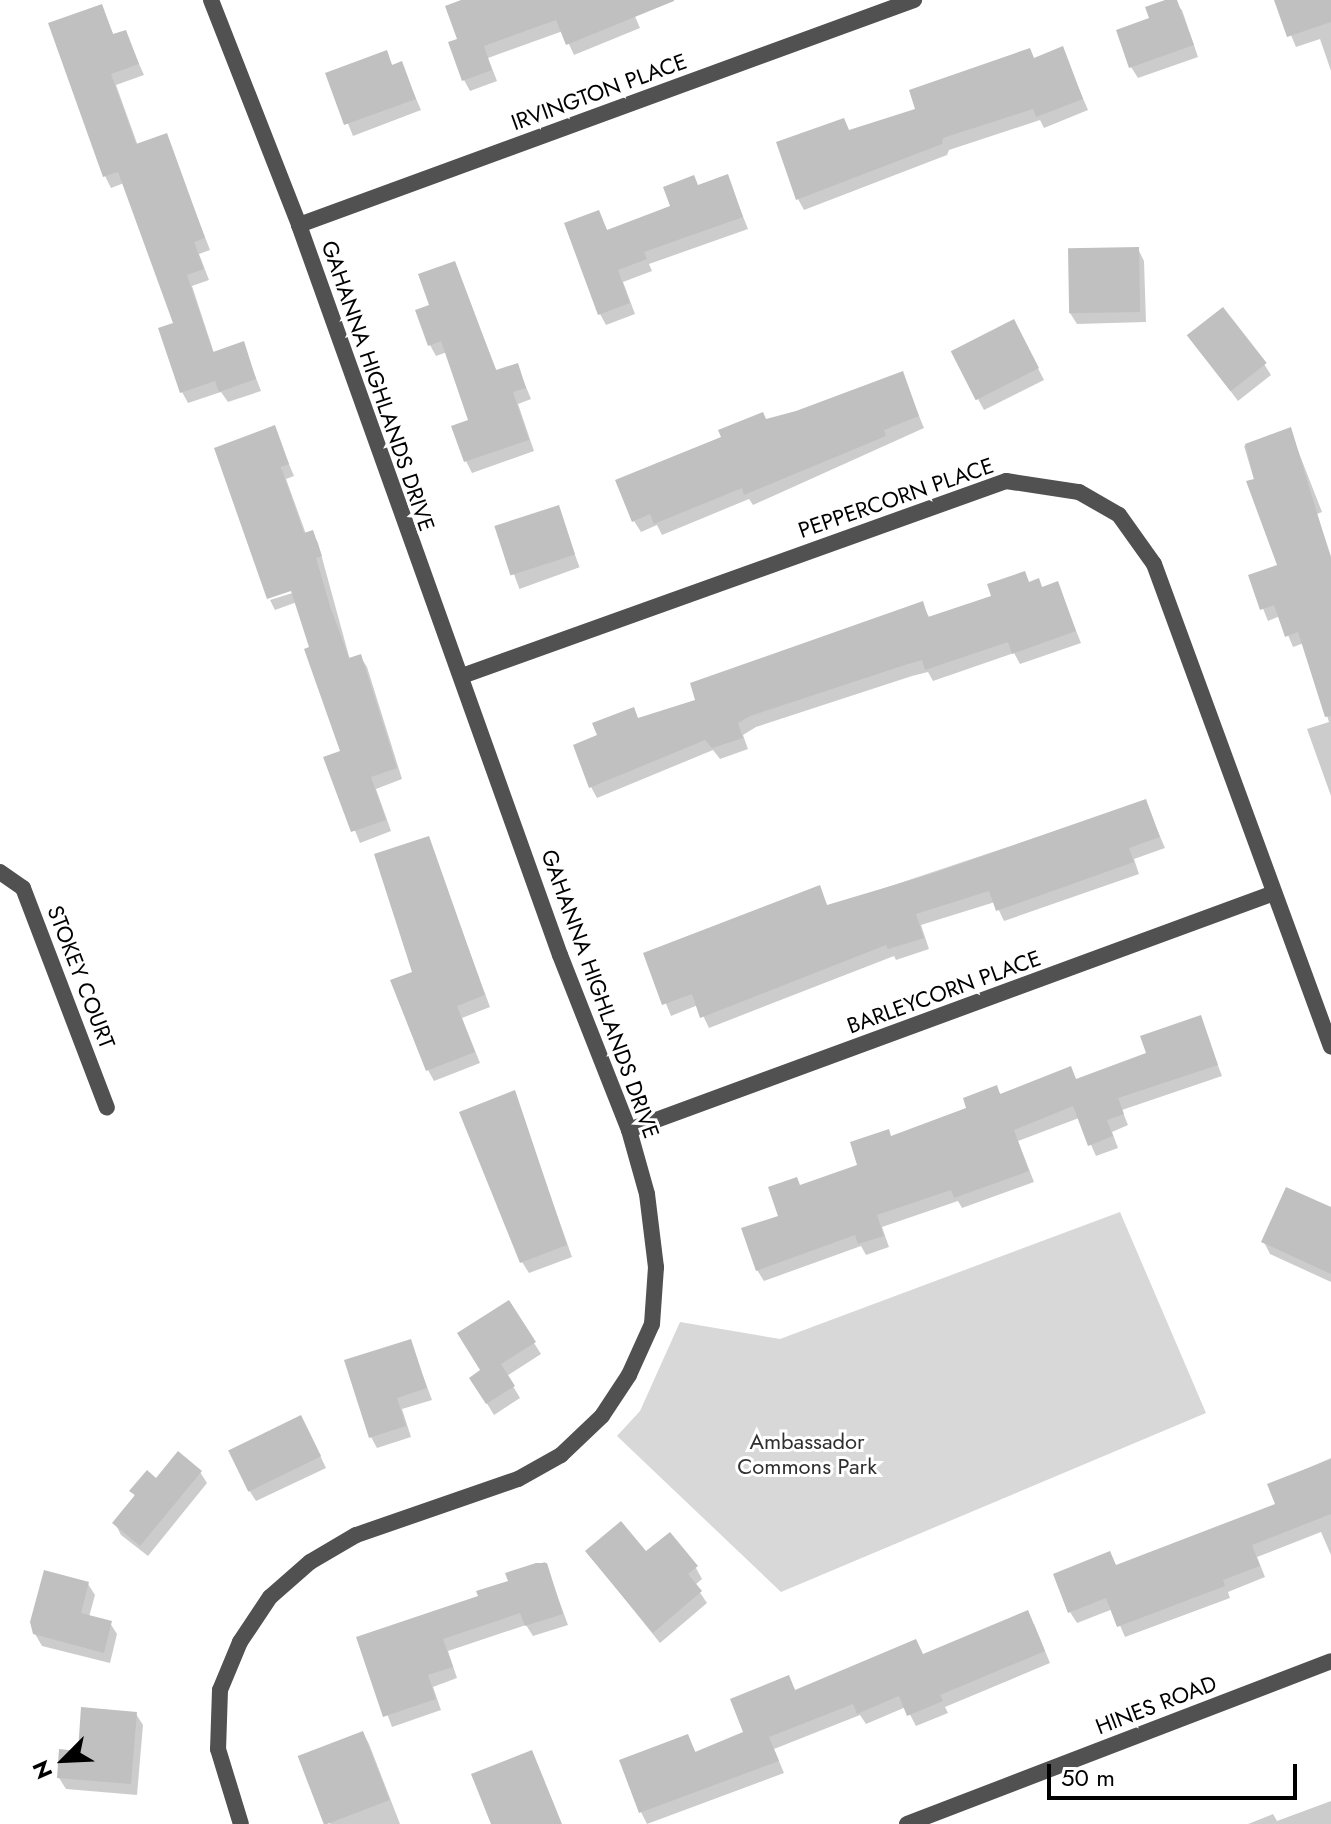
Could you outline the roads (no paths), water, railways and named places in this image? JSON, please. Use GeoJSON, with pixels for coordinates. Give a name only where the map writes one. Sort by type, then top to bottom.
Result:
{"type":"FeatureCollection","features":[{"type":"Feature","properties":{"kind":"street","name":"GAHANNA HIGHLANDS DRIVE"},"geometry":{"type":"LineString","coordinates":[[211,0],[299,225],[424,585],[462,676],[560,955],[629,1130],[647,1194],[656,1267],[652,1324],[629,1375],[602,1416],[561,1455],[518,1479],[356,1535],[310,1562],[270,1597],[240,1642],[220,1690],[218,1749],[241,1824]]}},
{"type":"Feature","properties":{"kind":"street","name":"IRVINGTON PLACE"},"geometry":{"type":"LineString","coordinates":[[299,225],[914,0]]}},
{"type":"Feature","properties":{"kind":"street","name":"PEPPERCORN PLACE"},"geometry":{"type":"LineString","coordinates":[[462,676],[1006,481],[1079,492],[1119,515],[1154,564],[1331,1047]]}},
{"type":"Feature","properties":{"kind":"street","name":"STOKEY COURT"},"geometry":{"type":"LineString","coordinates":[[0,872],[23,888],[107,1108]]}},
{"type":"Feature","properties":{"kind":"street","name":"BARLEYCORN PLACE"},"geometry":{"type":"LineString","coordinates":[[629,1130],[1274,893]]}},
{"type":"Feature","properties":{"kind":"street","name":"HINES ROAD"},"geometry":{"type":"LineString","coordinates":[[907,1824],[1331,1661]]}},
{"type":"Feature","properties":{"kind":"park label","name":"Ambassador Commons Park"},"geometry":{"type":"Point","coordinates":[807,1454]}}]}
